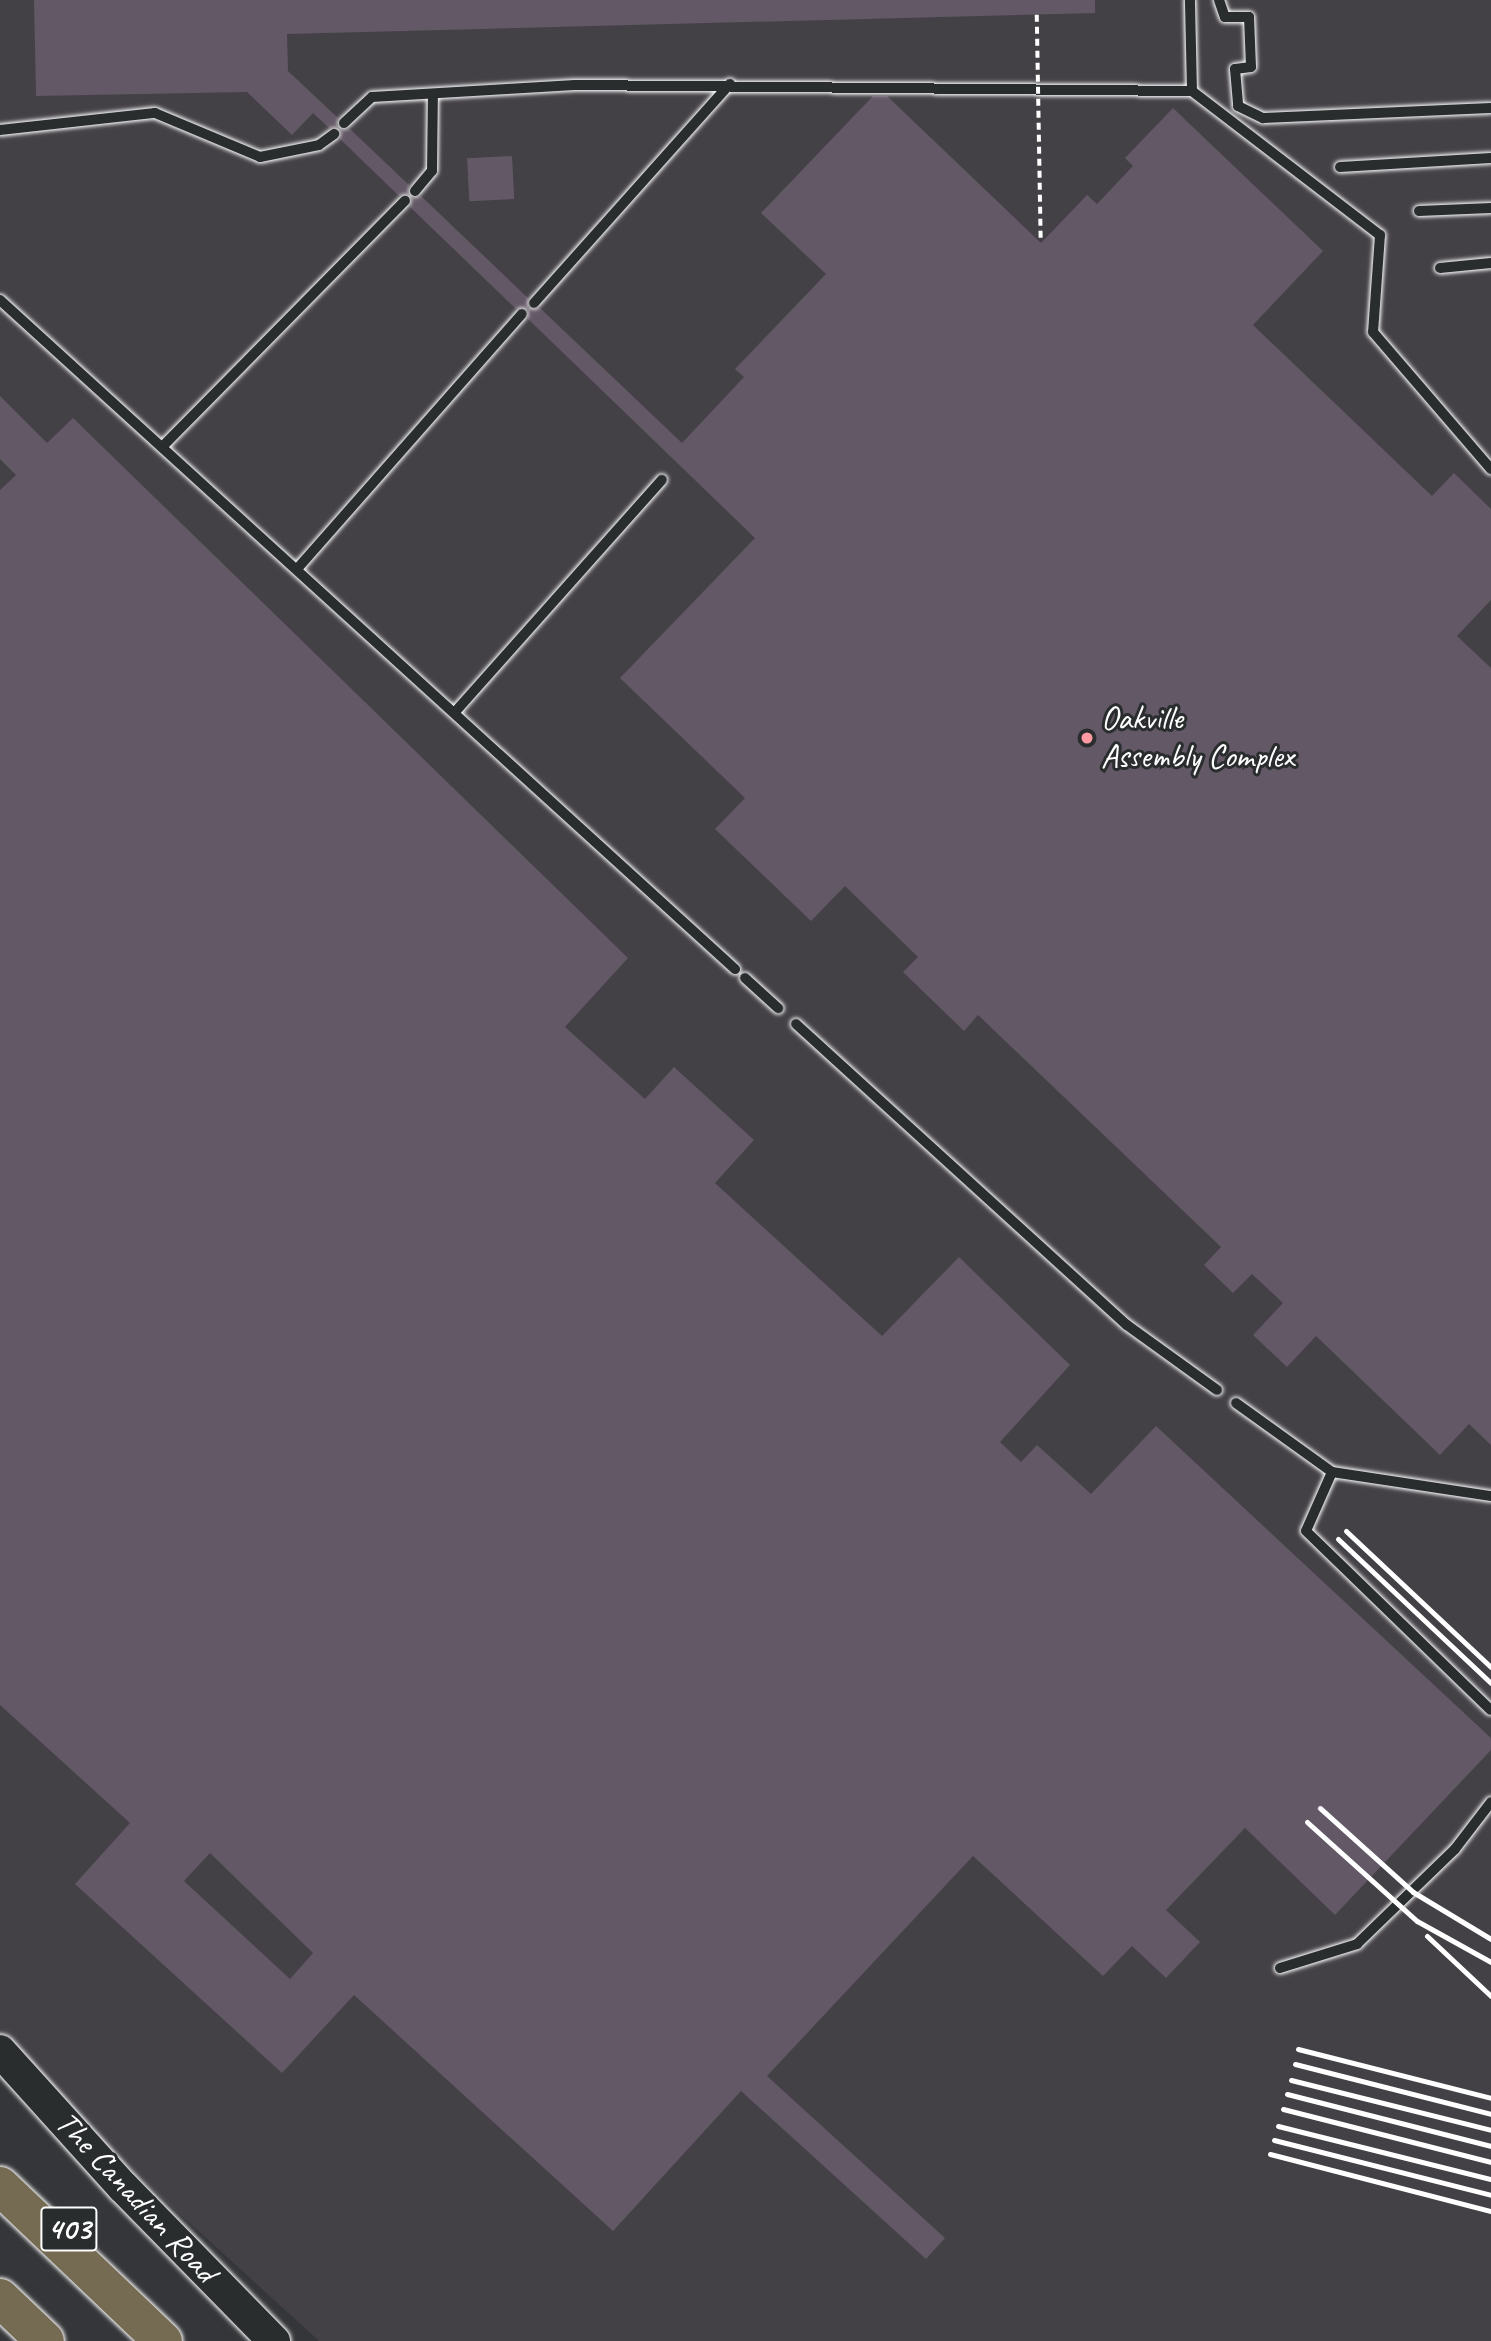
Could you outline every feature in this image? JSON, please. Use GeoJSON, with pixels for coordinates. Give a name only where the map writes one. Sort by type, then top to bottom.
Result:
{"type":"FeatureCollection","features":[{"type":"Feature","properties":{"kind":"highway","name":"403"},"geometry":{"type":"LineString","coordinates":[[0,2157],[85,2246],[128,2308]]}},
{"type":"Feature","properties":{"kind":"highway"},"geometry":{"type":"LineString","coordinates":[[0,2186],[163,2341]]}},
{"type":"Feature","properties":{"kind":"highway"},"geometry":{"type":"LineString","coordinates":[[0,2298],[45,2341]]}},
{"type":"Feature","properties":{"kind":"street","name":"The Canadian Road"},"geometry":{"type":"LineString","coordinates":[[0,2051],[123,2187],[274,2341]]}},
{"type":"Feature","properties":{"kind":"lane"},"geometry":{"type":"LineString","coordinates":[[1190,0],[1192,91]]}},
{"type":"Feature","properties":{"kind":"lane"},"geometry":{"type":"LineString","coordinates":[[1219,0],[1225,17],[1250,17],[1251,67],[1236,69],[1238,106],[1263,118],[1491,108]]}},
{"type":"Feature","properties":{"kind":"lane"},"geometry":{"type":"LineString","coordinates":[[534,303],[730,84]]}},
{"type":"Feature","properties":{"kind":"lane"},"geometry":{"type":"LineString","coordinates":[[344,123],[372,97],[575,85],[730,84],[1192,91],[1380,235],[1373,332],[1491,469]]}},
{"type":"Feature","properties":{"kind":"lane"},"geometry":{"type":"LineString","coordinates":[[415,191],[432,172],[433,94]]}},
{"type":"Feature","properties":{"kind":"lane"},"geometry":{"type":"LineString","coordinates":[[0,130],[155,113],[260,157],[319,145],[334,134]]}},
{"type":"Feature","properties":{"kind":"lane"},"geometry":{"type":"LineString","coordinates":[[1340,167],[1491,158]]}},
{"type":"Feature","properties":{"kind":"lane"},"geometry":{"type":"LineString","coordinates":[[162,447],[405,201]]}},
{"type":"Feature","properties":{"kind":"lane"},"geometry":{"type":"LineString","coordinates":[[1419,211],[1491,208]]}},
{"type":"Feature","properties":{"kind":"lane"},"geometry":{"type":"LineString","coordinates":[[1440,268],[1491,263]]}},
{"type":"Feature","properties":{"kind":"lane"},"geometry":{"type":"LineString","coordinates":[[0,300],[735,969]]}},
{"type":"Feature","properties":{"kind":"lane"},"geometry":{"type":"LineString","coordinates":[[297,569],[522,314]]}},
{"type":"Feature","properties":{"kind":"lane"},"geometry":{"type":"LineString","coordinates":[[455,712],[662,480]]}},
{"type":"Feature","properties":{"kind":"lane"},"geometry":{"type":"LineString","coordinates":[[745,978],[778,1008]]}},
{"type":"Feature","properties":{"kind":"lane"},"geometry":{"type":"LineString","coordinates":[[796,1024],[1127,1325],[1217,1391]]}},
{"type":"Feature","properties":{"kind":"lane"},"geometry":{"type":"LineString","coordinates":[[1236,1404],[1332,1472],[1491,1496]]}},
{"type":"Feature","properties":{"kind":"lane"},"geometry":{"type":"LineString","coordinates":[[1332,1472],[1306,1531],[1491,1710]]}},
{"type":"Feature","properties":{"kind":"lane"},"geometry":{"type":"LineString","coordinates":[[1280,1968],[1357,1944],[1455,1849],[1491,1802]]}},
{"type":"Feature","properties":{"kind":"path"},"geometry":{"type":"LineString","coordinates":[[1037,15],[1041,243]]}},
{"type":"Feature","properties":{"kind":"shaded area"},"geometry":{"type":"Polygon","coordinates":[[[0,0],[1491,0],[1491,2341],[319,2341],[138,2176],[0,2037],[0,0]]]}},
{"type":"Feature","properties":{"kind":"building"},"geometry":{"type":"Polygon","coordinates":[[[34,0],[1095,0],[1095,13],[287,34],[288,71],[338,118],[337,127],[329,128],[313,113],[292,135],[247,92],[36,96],[34,0]]]}},
{"type":"Feature","properties":{"kind":"building","name":"Oakville Assembly Complex"},"geometry":{"type":"Polygon","coordinates":[[[873,96],[887,96],[1041,243],[1087,195],[1097,204],[1133,166],[1125,158],[1173,108],[1323,251],[1253,325],[1432,496],[1454,473],[1491,509],[1491,600],[1457,636],[1491,668],[1491,1445],[1469,1424],[1440,1455],[1316,1336],[1287,1367],[1253,1335],[1283,1303],[1252,1274],[1233,1293],[1204,1265],[1221,1247],[978,1015],[964,1031],[903,972],[918,957],[845,886],[811,921],[715,829],[745,798],[620,678],[755,538],[528,319],[528,309],[516,309],[410,207],[412,198],[421,196],[528,298],[528,308],[540,308],[682,443],[744,377],[735,369],[826,274],[761,213],[873,96]]]}},
{"type":"Feature","properties":{"kind":"building"},"geometry":{"type":"Polygon","coordinates":[[[350,129],[409,185],[408,194],[399,196],[340,139],[341,130],[350,129]]]}},
{"type":"Feature","properties":{"kind":"building"},"geometry":{"type":"Polygon","coordinates":[[[512,156],[514,199],[469,201],[467,158],[512,156]]]}},
{"type":"Feature","properties":{"kind":"building"},"geometry":{"type":"Polygon","coordinates":[[[0,396],[47,443],[73,418],[628,958],[565,1027],[645,1099],[674,1067],[754,1140],[715,1183],[882,1336],[959,1257],[1070,1365],[1000,1442],[1021,1462],[1037,1445],[1091,1494],[1156,1426],[1491,1738],[1491,1750],[1335,1915],[1245,1828],[1166,1910],[1200,1942],[1166,1978],[1132,1946],[1103,1976],[973,1856],[767,2076],[945,2238],[926,2259],[741,2091],[613,2231],[354,1995],[282,2073],[75,1884],[130,1823],[0,1705],[0,490],[16,475],[0,459],[0,396]],[[210,1853],[184,1881],[290,1979],[313,1953],[210,1853]]]}},
{"type":"Feature","properties":{"kind":"railway"},"geometry":{"type":"LineString","coordinates":[[1346,1531],[1491,1667]]}},
{"type":"Feature","properties":{"kind":"railway"},"geometry":{"type":"LineString","coordinates":[[1338,1539],[1491,1683]]}},
{"type":"Feature","properties":{"kind":"railway"},"geometry":{"type":"LineString","coordinates":[[1320,1808],[1413,1892],[1491,1939]]}},
{"type":"Feature","properties":{"kind":"railway"},"geometry":{"type":"LineString","coordinates":[[1307,1822],[1417,1921],[1491,1962]]}},
{"type":"Feature","properties":{"kind":"railway"},"geometry":{"type":"LineString","coordinates":[[1427,1936],[1491,1996]]}},
{"type":"Feature","properties":{"kind":"railway"},"geometry":{"type":"LineString","coordinates":[[1298,2049],[1491,2098]]}},
{"type":"Feature","properties":{"kind":"railway"},"geometry":{"type":"LineString","coordinates":[[1295,2064],[1491,2114]]}},
{"type":"Feature","properties":{"kind":"railway"},"geometry":{"type":"LineString","coordinates":[[1291,2080],[1491,2130]]}},
{"type":"Feature","properties":{"kind":"railway"},"geometry":{"type":"LineString","coordinates":[[1287,2094],[1491,2146]]}},
{"type":"Feature","properties":{"kind":"railway"},"geometry":{"type":"LineString","coordinates":[[1283,2109],[1491,2162]]}},
{"type":"Feature","properties":{"kind":"railway"},"geometry":{"type":"LineString","coordinates":[[1278,2126],[1491,2179]]}},
{"type":"Feature","properties":{"kind":"railway"},"geometry":{"type":"LineString","coordinates":[[1274,2140],[1491,2195]]}},
{"type":"Feature","properties":{"kind":"railway"},"geometry":{"type":"LineString","coordinates":[[1270,2154],[1491,2211]]}},
{"type":"Feature","properties":{"kind":"place","name":"Oakville Assembly Complex"},"geometry":{"type":"Point","coordinates":[1087,738]}}]}
